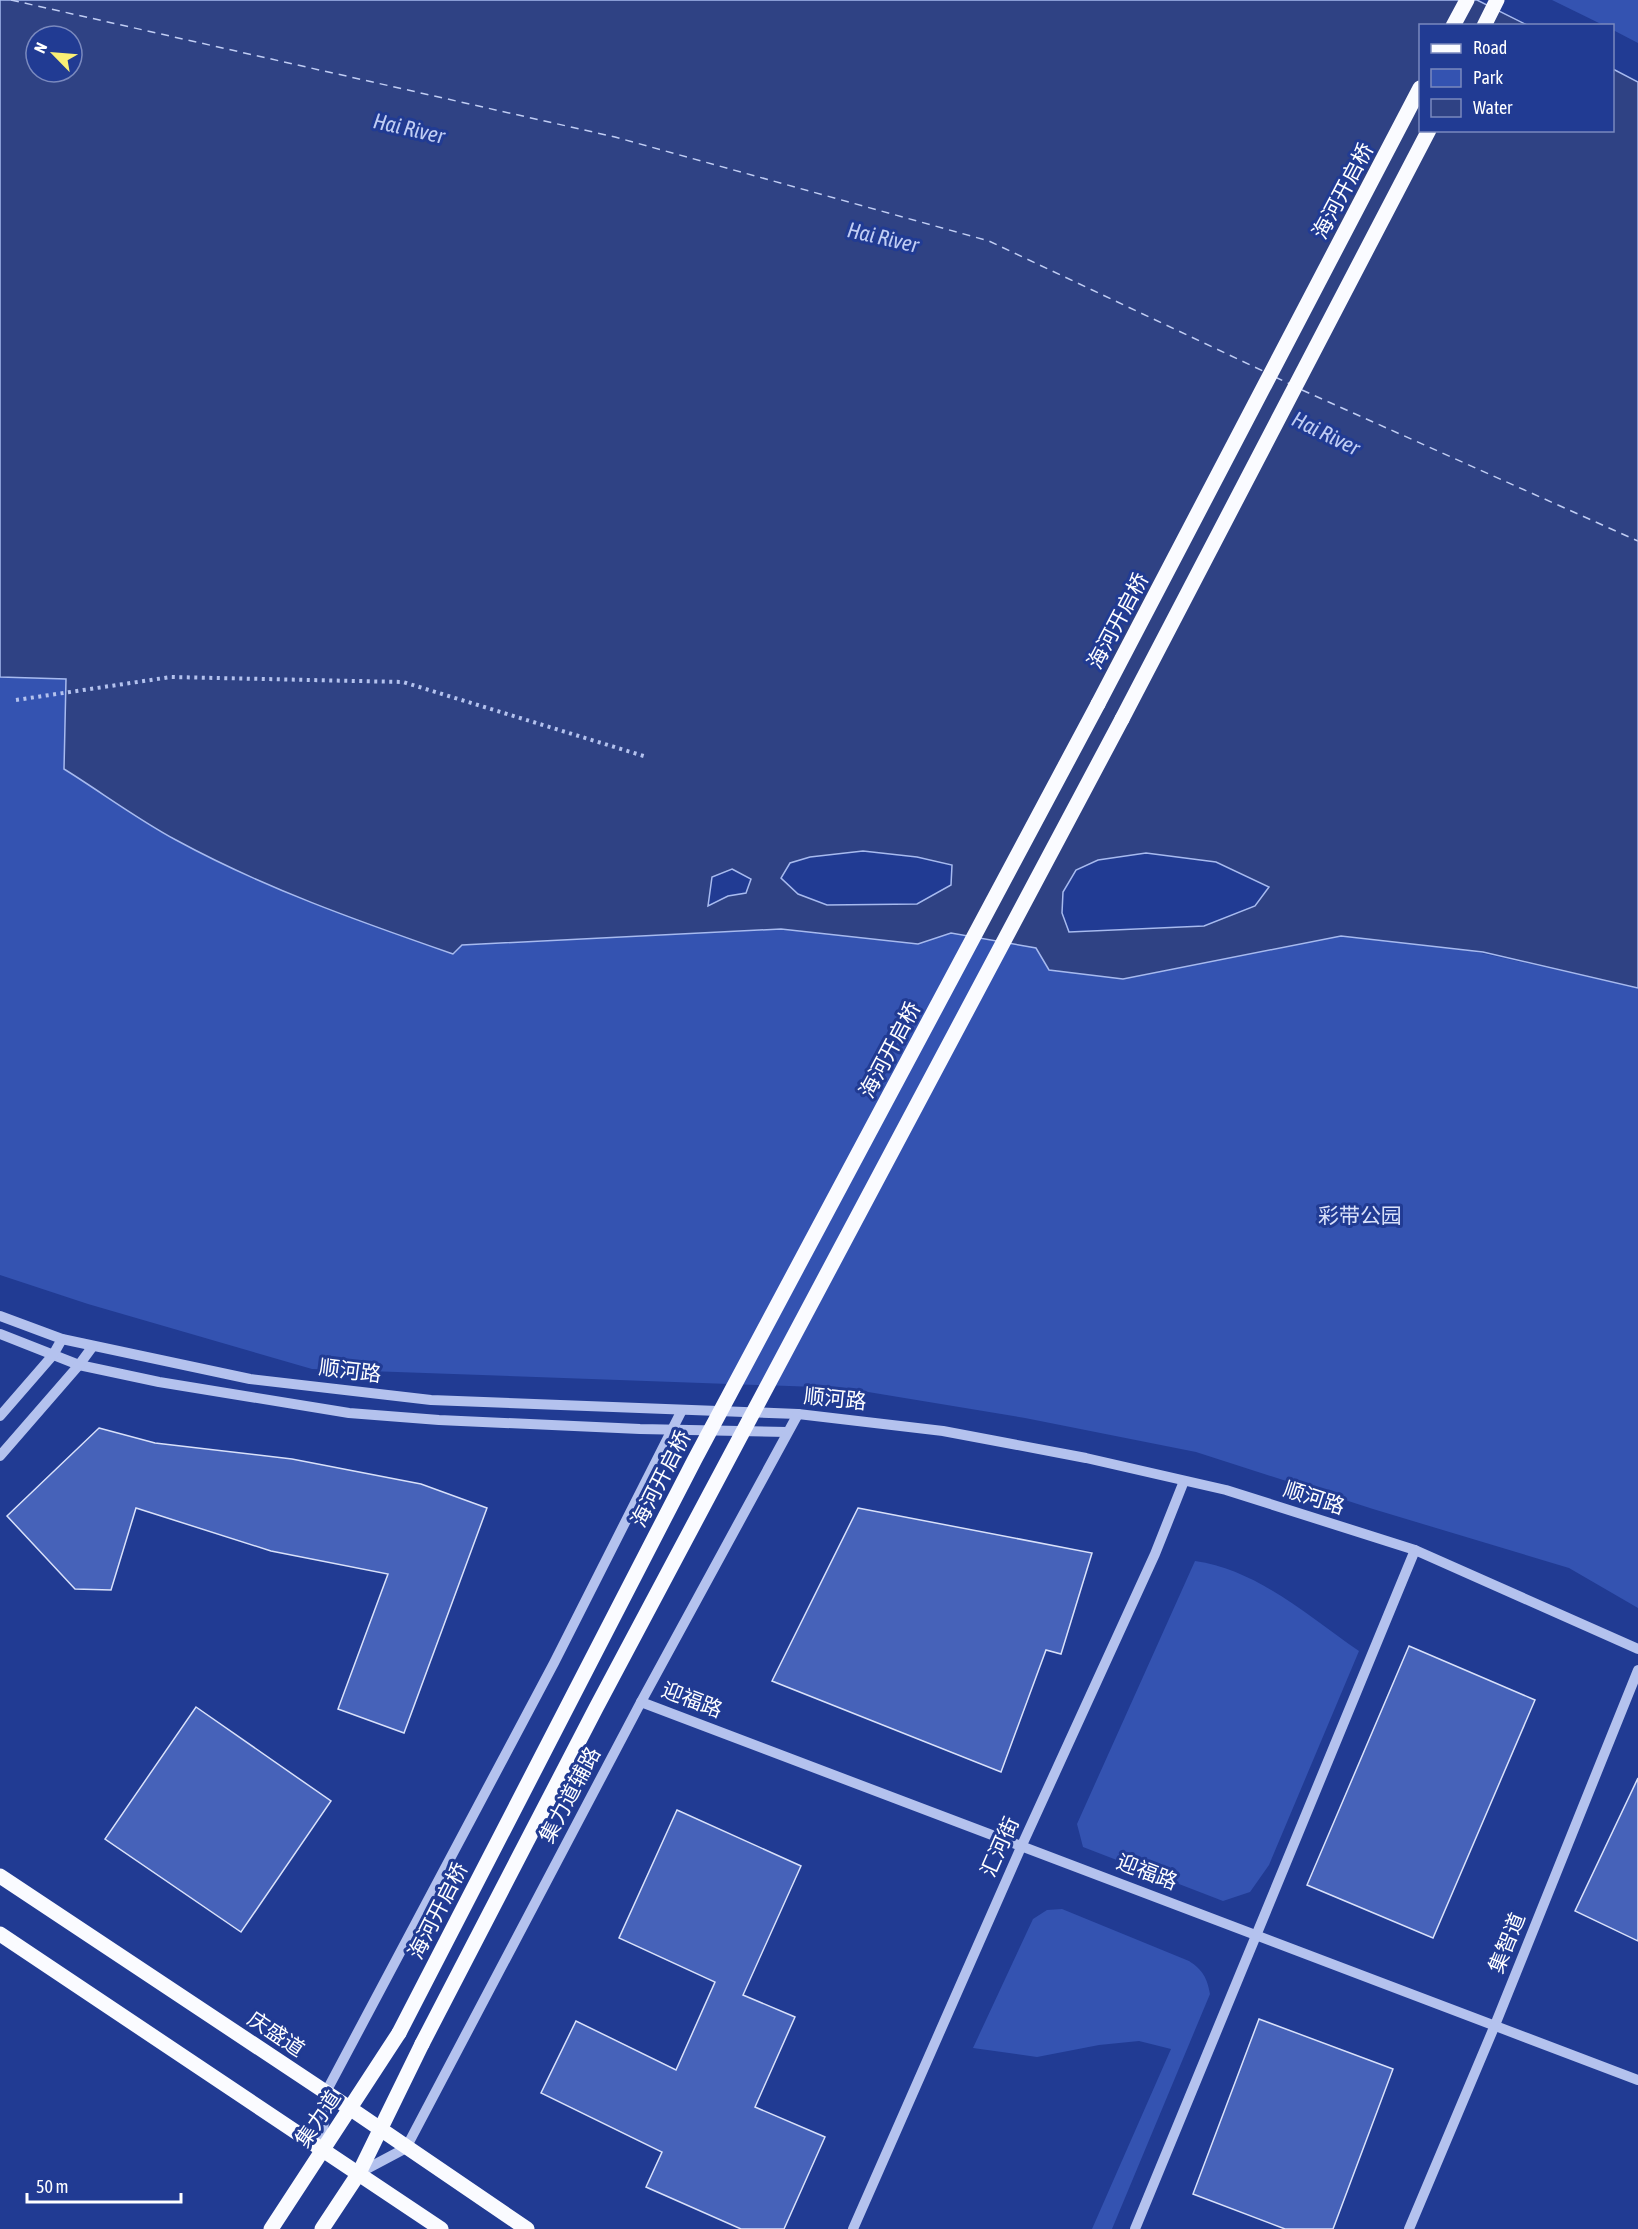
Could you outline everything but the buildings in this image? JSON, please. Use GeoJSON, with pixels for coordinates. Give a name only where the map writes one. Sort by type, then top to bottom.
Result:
{"type":"FeatureCollection","features":[{"type":"Feature","properties":{"kind":"main road"},"geometry":{"type":"LineString","coordinates":[[1454,24],[1467,0]]}},
{"type":"Feature","properties":{"kind":"main road"},"geometry":{"type":"LineString","coordinates":[[1485,24],[1497,0]]}},
{"type":"Feature","properties":{"kind":"main road","name":"海河开启桥"},"geometry":{"type":"LineString","coordinates":[[399,2033],[695,1459],[1098,704],[1419,90]]}},
{"type":"Feature","properties":{"kind":"main road"},"geometry":{"type":"LineString","coordinates":[[322,2229],[359,2173],[422,2044],[591,1718],[1122,719],[1428,132]]}},
{"type":"Feature","properties":{"kind":"main road","name":"庆盛道"},"geometry":{"type":"LineString","coordinates":[[0,1876],[326,2092],[527,2229]]}},
{"type":"Feature","properties":{"kind":"main road"},"geometry":{"type":"LineString","coordinates":[[0,1934],[441,2229]]}},
{"type":"Feature","properties":{"kind":"main road","name":"集力道"},"geometry":{"type":"LineString","coordinates":[[271,2229],[399,2033]]}},
{"type":"Feature","properties":{"kind":"street","name":"顺河路"},"geometry":{"type":"LineString","coordinates":[[0,1316],[62,1340],[250,1379],[431,1400],[798,1414],[943,1431],[1086,1458],[1226,1490],[1414,1550],[1638,1649]]}},
{"type":"Feature","properties":{"kind":"street","name":"顺河路"},"geometry":{"type":"LineString","coordinates":[[0,1334],[79,1365],[159,1382],[349,1413],[439,1420],[672,1430],[787,1432]]}},
{"type":"Feature","properties":{"kind":"street"},"geometry":{"type":"LineString","coordinates":[[0,1416],[53,1355],[62,1340]]}},
{"type":"Feature","properties":{"kind":"street"},"geometry":{"type":"LineString","coordinates":[[0,1456],[93,1346]]}},
{"type":"Feature","properties":{"kind":"street"},"geometry":{"type":"LineString","coordinates":[[322,2149],[326,2092],[554,1663],[682,1410]]}},
{"type":"Feature","properties":{"kind":"street","name":"集力道辅路"},"geometry":{"type":"LineString","coordinates":[[406,2148],[641,1702],[798,1414]]}},
{"type":"Feature","properties":{"kind":"street","name":"汇河街"},"geometry":{"type":"LineString","coordinates":[[853,2229],[1022,1845],[1155,1554],[1184,1481]]}},
{"type":"Feature","properties":{"kind":"street"},"geometry":{"type":"LineString","coordinates":[[1135,2229],[1414,1550]]}},
{"type":"Feature","properties":{"kind":"street","name":"集智道"},"geometry":{"type":"LineString","coordinates":[[1409,2229],[1495,2025],[1638,1670]]}},
{"type":"Feature","properties":{"kind":"street","name":"迎福路"},"geometry":{"type":"LineString","coordinates":[[641,1702],[1638,2079]]}},
{"type":"Feature","properties":{"kind":"street"},"geometry":{"type":"LineString","coordinates":[[359,2173],[406,2148]]}},
{"type":"Feature","properties":{"kind":"path"},"geometry":{"type":"LineString","coordinates":[[16,700],[171,677],[402,682],[647,756]]}},
{"type":"Feature","properties":{"kind":"green space"},"geometry":{"type":"Polygon","coordinates":[[[1552,0],[1638,0],[1638,43],[1614,31],[1614,24],[1601,24],[1552,0]]]}},
{"type":"Feature","properties":{"kind":"green space","name":"彩带公园"},"geometry":{"type":"Polygon","coordinates":[[[0,568],[453,954],[461,945],[781,929],[918,944],[951,933],[1036,948],[1123,979],[1341,936],[1472,951],[1638,988],[1638,1608],[1569,1568],[1373,1509],[1196,1452],[1025,1418],[844,1388],[312,1369],[88,1304],[0,1275],[0,568]]]}},
{"type":"Feature","properties":{"kind":"green space"},"geometry":{"type":"Polygon","coordinates":[[[1195,1561],[1218,1566],[1261,1584],[1282,1596],[1359,1651],[1269,1865],[1250,1892],[1223,1901],[1083,1847],[1077,1824],[1195,1561]]]}},
{"type":"Feature","properties":{"kind":"green space"},"geometry":{"type":"Polygon","coordinates":[[[1062,1909],[1189,1961],[1204,1975],[1210,1994],[1112,2229],[1092,2229],[1171,2049],[1139,2041],[1099,2045],[1037,2057],[973,2048],[1033,1919],[1047,1910],[1062,1909]]]}},
{"type":"Feature","properties":{"kind":"water","name":"Hai River"},"geometry":{"type":"Polygon","coordinates":[[[0,0],[1477,0],[1525,24],[1419,24],[1419,132],[1614,132],[1614,70],[1638,82],[1638,988],[1483,952],[1341,936],[1123,979],[1049,970],[1036,948],[951,933],[918,944],[781,929],[462,945],[453,954],[347,916],[209,857],[147,823],[64,769],[66,679],[0,677],[0,0]],[[863,851],[810,857],[790,863],[781,878],[798,894],[827,905],[917,904],[951,885],[952,865],[917,857],[863,851]],[[1146,853],[1098,860],[1076,870],[1063,892],[1062,913],[1069,932],[1204,926],[1255,906],[1269,887],[1216,862],[1146,853]],[[732,869],[712,877],[708,906],[728,896],[746,893],[751,879],[732,869]]]}},
{"type":"Feature","properties":{"kind":"ferry route"},"geometry":{"type":"LineString","coordinates":[[11,0],[615,137],[989,241],[1263,371]]}},
{"type":"Feature","properties":{"kind":"ferry route"},"geometry":{"type":"LineString","coordinates":[[1275,377],[1290,384]]}},
{"type":"Feature","properties":{"kind":"ferry route"},"geometry":{"type":"LineString","coordinates":[[1302,390],[1638,541]]}}]}
